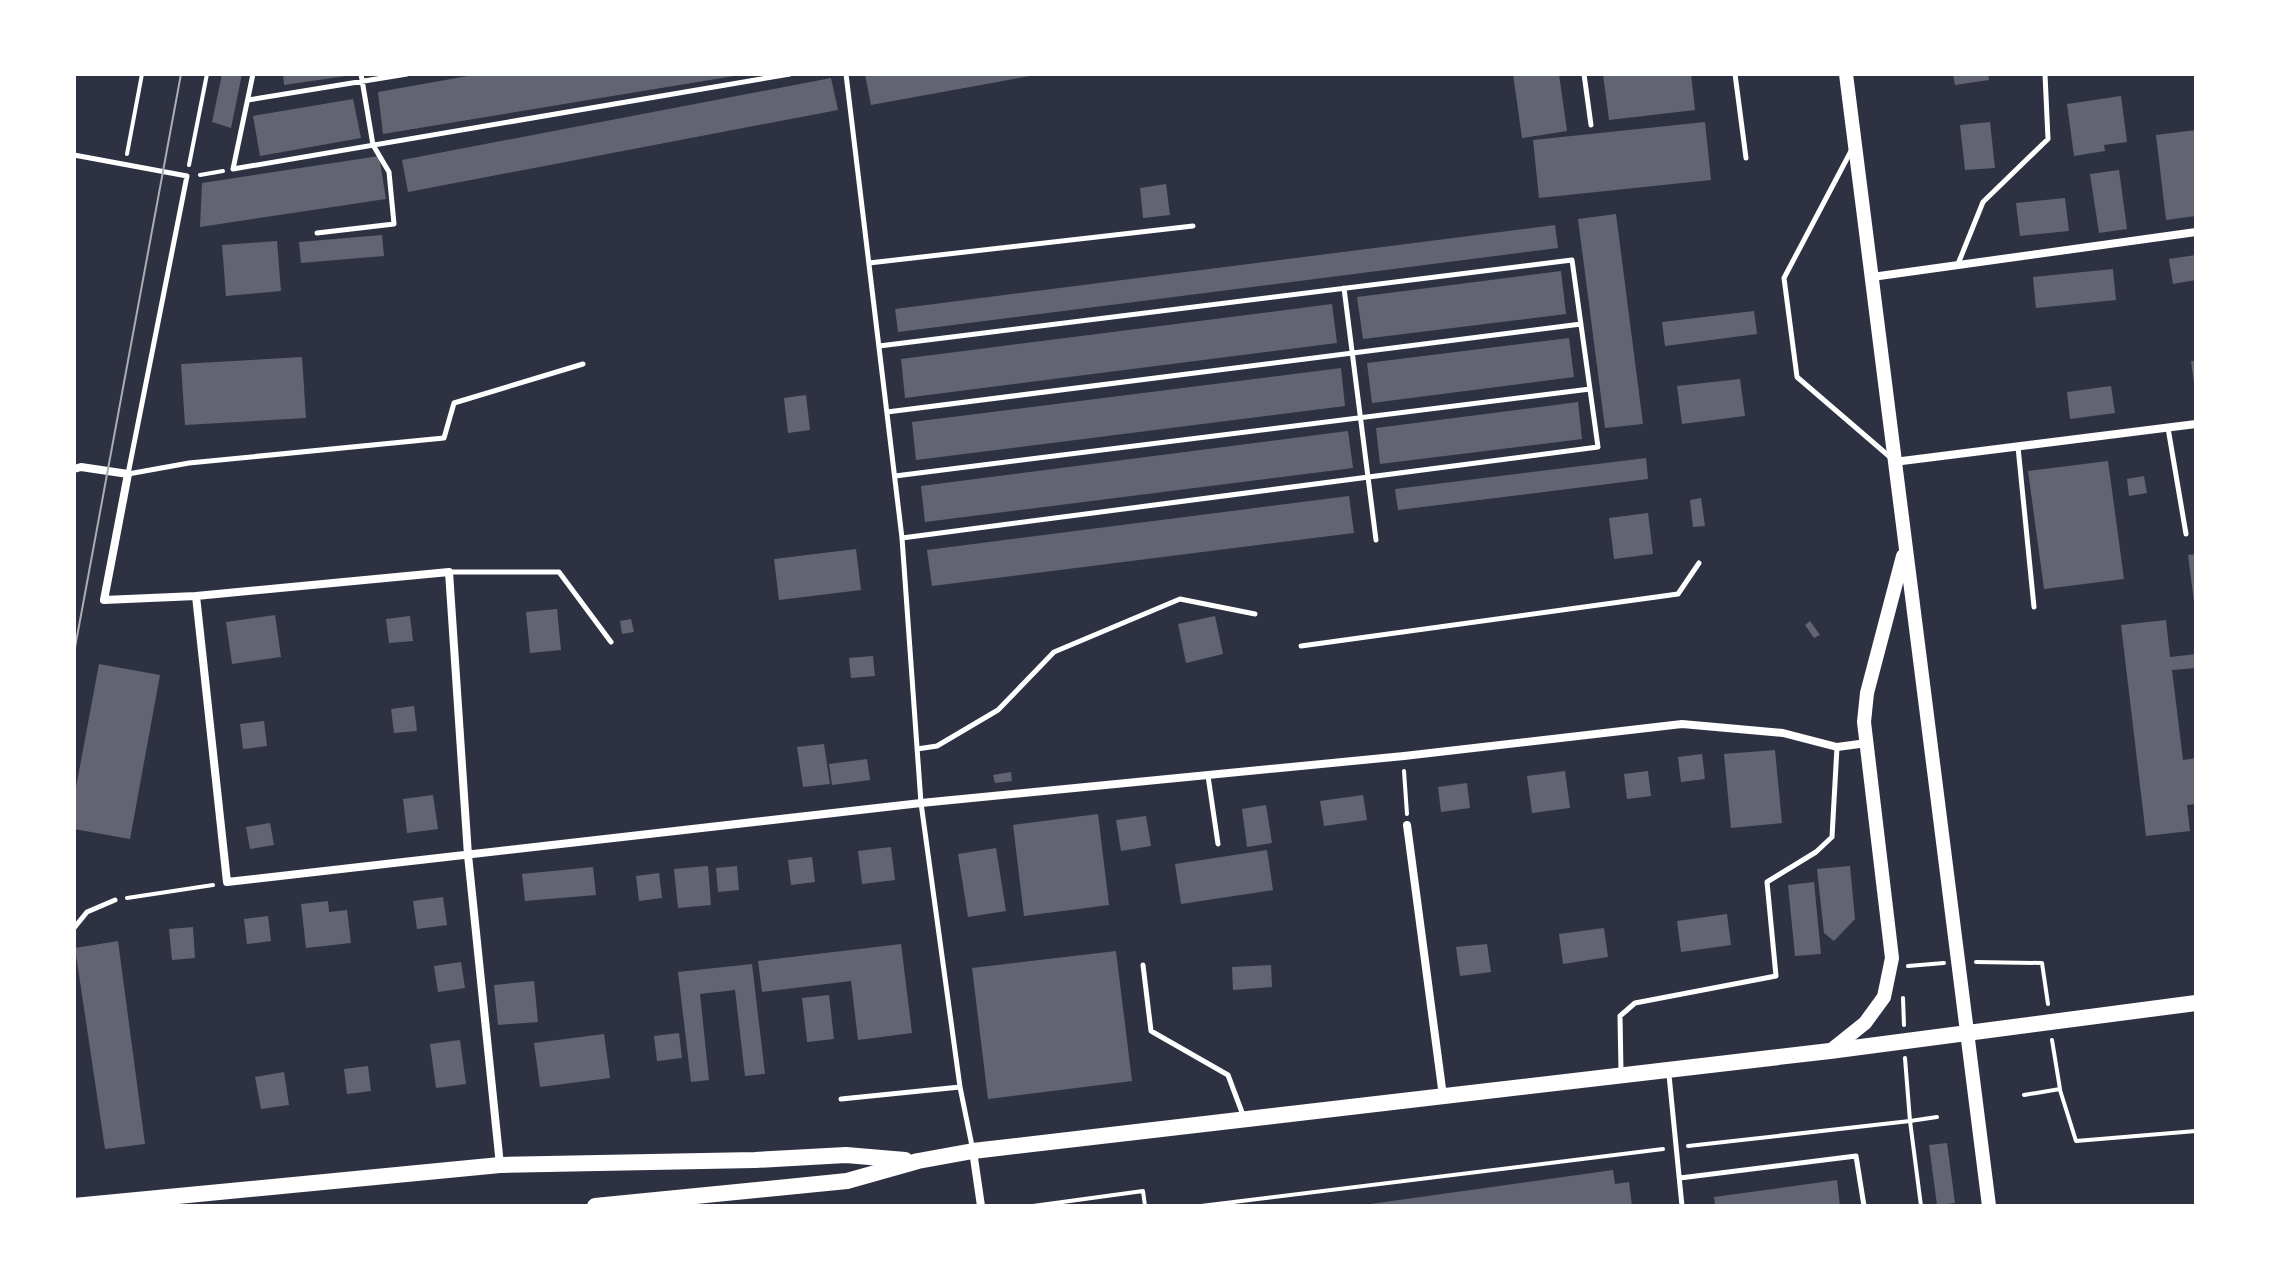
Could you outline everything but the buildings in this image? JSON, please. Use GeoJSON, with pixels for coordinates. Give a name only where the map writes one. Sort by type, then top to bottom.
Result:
{"type":"FeatureCollection","features":[{"type":"Feature","properties":{"kind":"main road"},"geometry":{"type":"LineString","coordinates":[[1846,74],[1989,1206]]}},
{"type":"Feature","properties":{"kind":"main road"},"geometry":{"type":"LineString","coordinates":[[1830,1051],[1865,1023],[1884,997],[1892,958],[1864,722],[1867,693],[1905,547]]}},
{"type":"Feature","properties":{"kind":"main road"},"geometry":{"type":"LineString","coordinates":[[595,1206],[847,1181],[918,1161],[973,1151],[1830,1051],[2196,1003]]}},
{"type":"Feature","properties":{"kind":"main road"},"geometry":{"type":"LineString","coordinates":[[74,1206],[500,1165],[846,1155],[918,1161]]}},
{"type":"Feature","properties":{"kind":"street"},"geometry":{"type":"LineString","coordinates":[[1872,277],[2196,232]]}},
{"type":"Feature","properties":{"kind":"street"},"geometry":{"type":"LineString","coordinates":[[1894,462],[2196,424]]}},
{"type":"Feature","properties":{"kind":"street"},"geometry":{"type":"LineString","coordinates":[[74,469],[81,467],[128,474],[104,600],[196,596],[449,572],[468,855],[500,1165]]}},
{"type":"Feature","properties":{"kind":"street"},"geometry":{"type":"LineString","coordinates":[[196,596],[227,882],[921,803],[1404,756],[1682,724],[1783,733],[1837,747],[1867,743]]}},
{"type":"Feature","properties":{"kind":"street"},"geometry":{"type":"LineString","coordinates":[[1407,825],[1443,1096]]}},
{"type":"Feature","properties":{"kind":"street"},"geometry":{"type":"LineString","coordinates":[[973,1151],[981,1206]]}},
{"type":"Feature","properties":{"kind":"lane"},"geometry":{"type":"LineString","coordinates":[[253,74],[233,169],[790,74]]}},
{"type":"Feature","properties":{"kind":"lane"},"geometry":{"type":"LineString","coordinates":[[317,233],[394,224],[389,172],[373,145],[361,74]]}},
{"type":"Feature","properties":{"kind":"lane"},"geometry":{"type":"LineString","coordinates":[[248,100],[407,74]]}},
{"type":"Feature","properties":{"kind":"lane"},"geometry":{"type":"LineString","coordinates":[[846,74],[902,538],[921,803],[960,1087],[973,1151]]}},
{"type":"Feature","properties":{"kind":"lane"},"geometry":{"type":"LineString","coordinates":[[1584,74],[1591,125]]}},
{"type":"Feature","properties":{"kind":"lane"},"geometry":{"type":"LineString","coordinates":[[1735,74],[1746,158]]}},
{"type":"Feature","properties":{"kind":"lane"},"geometry":{"type":"LineString","coordinates":[[1957,265],[1983,202],[2048,139],[2045,74]]}},
{"type":"Feature","properties":{"kind":"lane"},"geometry":{"type":"LineString","coordinates":[[1855,143],[1784,278],[1797,377],[1894,462]]}},
{"type":"Feature","properties":{"kind":"lane"},"geometry":{"type":"LineString","coordinates":[[74,155],[187,176],[128,474],[189,463],[444,438],[454,403],[583,364]]}},
{"type":"Feature","properties":{"kind":"lane"},"geometry":{"type":"LineString","coordinates":[[869,263],[1193,226]]}},
{"type":"Feature","properties":{"kind":"lane"},"geometry":{"type":"LineString","coordinates":[[879,346],[1572,260],[1598,447],[902,538]]}},
{"type":"Feature","properties":{"kind":"lane"},"geometry":{"type":"LineString","coordinates":[[1344,288],[1376,540]]}},
{"type":"Feature","properties":{"kind":"lane"},"geometry":{"type":"LineString","coordinates":[[887,412],[1581,324]]}},
{"type":"Feature","properties":{"kind":"lane"},"geometry":{"type":"LineString","coordinates":[[895,476],[1590,389]]}},
{"type":"Feature","properties":{"kind":"lane"},"geometry":{"type":"LineString","coordinates":[[2168,428],[2186,534]]}},
{"type":"Feature","properties":{"kind":"lane"},"geometry":{"type":"LineString","coordinates":[[2018,446],[2034,607]]}},
{"type":"Feature","properties":{"kind":"lane"},"geometry":{"type":"LineString","coordinates":[[1301,646],[1678,594],[1699,563]]}},
{"type":"Feature","properties":{"kind":"lane"},"geometry":{"type":"LineString","coordinates":[[449,572],[559,572],[611,642]]}},
{"type":"Feature","properties":{"kind":"lane"},"geometry":{"type":"LineString","coordinates":[[917,749],[937,746],[998,710],[1054,652],[1180,599],[1255,614]]}},
{"type":"Feature","properties":{"kind":"lane"},"geometry":{"type":"LineString","coordinates":[[1621,1075],[1620,1016],[1635,1003],[1776,976],[1767,882],[1816,852],[1832,837],[1837,747]]}},
{"type":"Feature","properties":{"kind":"lane"},"geometry":{"type":"LineString","coordinates":[[1208,776],[1218,844]]}},
{"type":"Feature","properties":{"kind":"lane"},"geometry":{"type":"LineString","coordinates":[[74,928],[87,912],[115,900]]}},
{"type":"Feature","properties":{"kind":"lane"},"geometry":{"type":"LineString","coordinates":[[1143,965],[1151,1031],[1228,1075],[1245,1119]]}},
{"type":"Feature","properties":{"kind":"lane"},"geometry":{"type":"LineString","coordinates":[[1668,1070],[1682,1206]]}},
{"type":"Feature","properties":{"kind":"lane"},"geometry":{"type":"LineString","coordinates":[[841,1099],[960,1087]]}},
{"type":"Feature","properties":{"kind":"lane"},"geometry":{"type":"LineString","coordinates":[[1680,1178],[1856,1156],[1864,1206]]}},
{"type":"Feature","properties":{"kind":"path"},"geometry":{"type":"LineString","coordinates":[[125,164],[142,74]]}},
{"type":"Feature","properties":{"kind":"path"},"geometry":{"type":"LineString","coordinates":[[207,74],[187,176],[233,169]]}},
{"type":"Feature","properties":{"kind":"path"},"geometry":{"type":"LineString","coordinates":[[1404,756],[1407,825]]}},
{"type":"Feature","properties":{"kind":"path"},"geometry":{"type":"LineString","coordinates":[[115,900],[227,882]]}},
{"type":"Feature","properties":{"kind":"path"},"geometry":{"type":"LineString","coordinates":[[2060,1089],[2076,1141],[2196,1131]]}},
{"type":"Feature","properties":{"kind":"path"},"geometry":{"type":"LineString","coordinates":[[1201,1206],[1910,1121],[1921,1206]]}},
{"type":"Feature","properties":{"kind":"path"},"geometry":{"type":"LineString","coordinates":[[1033,1206],[1143,1191],[1145,1206]]}},
{"type":"Feature","properties":{"kind":"tram line"},"geometry":{"type":"LineString","coordinates":[[74,653],[181,74]]}}]}
